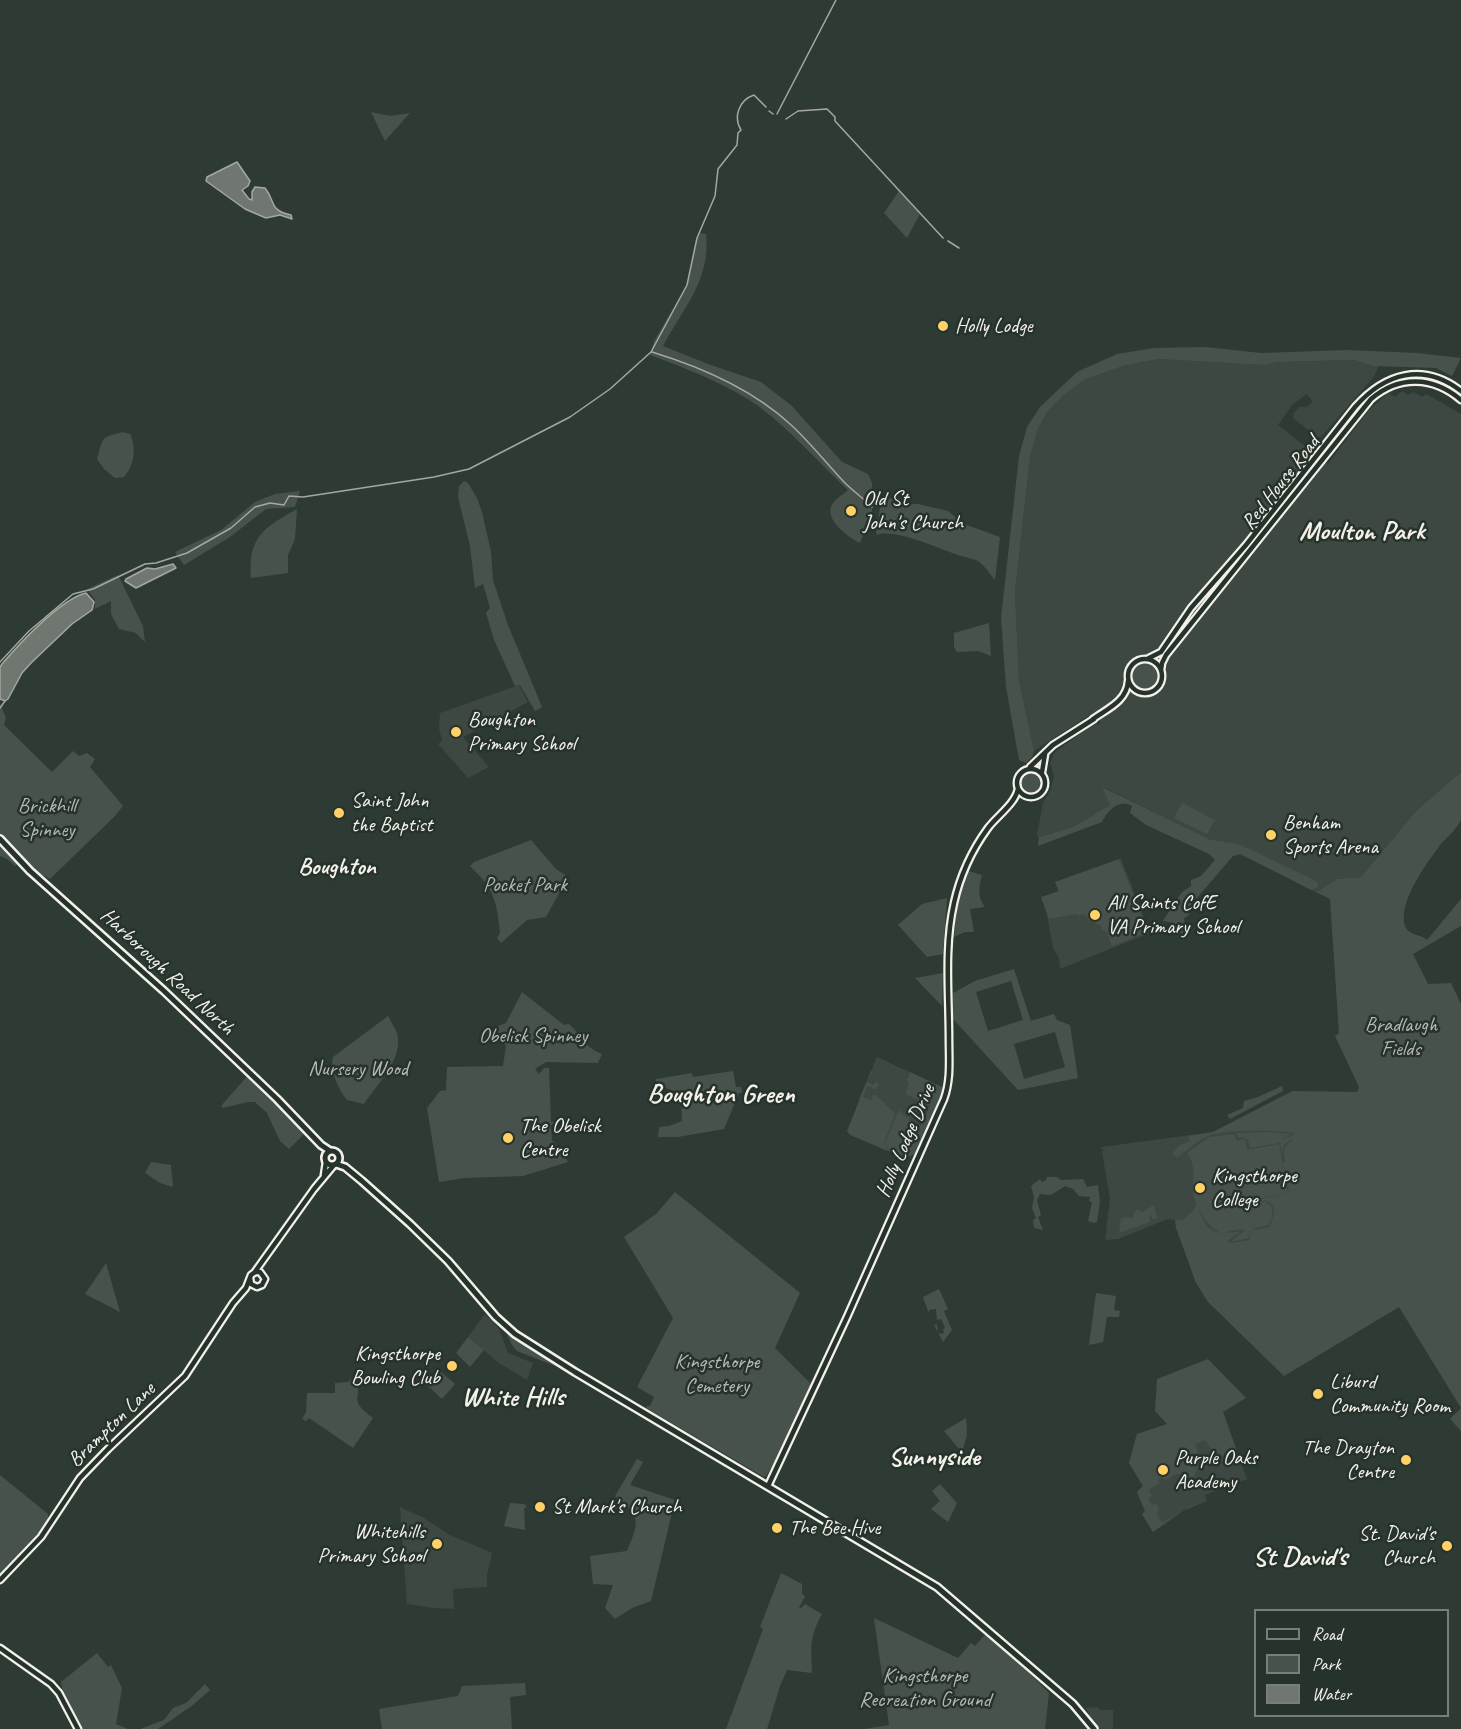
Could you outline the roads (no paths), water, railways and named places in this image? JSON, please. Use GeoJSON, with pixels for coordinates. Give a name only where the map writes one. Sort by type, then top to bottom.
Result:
{"type":"FeatureCollection","features":[{"type":"Feature","properties":{"kind":"highway","name":"Harborough Road North"},"geometry":{"type":"LineString","coordinates":[[0,839],[32,873],[173,999],[278,1099],[309,1133]]}},
{"type":"Feature","properties":{"kind":"highway"},"geometry":{"type":"LineString","coordinates":[[309,1133],[326,1161],[346,1168],[363,1181]]}},
{"type":"Feature","properties":{"kind":"highway"},"geometry":{"type":"LineString","coordinates":[[309,1133],[324,1148],[336,1152],[363,1181],[445,1258],[507,1328],[552,1358],[940,1589],[1073,1704],[1094,1729]]}},
{"type":"Feature","properties":{"kind":"highway"},"geometry":{"type":"LineString","coordinates":[[326,1161],[326,1155],[330,1151]]}},
{"type":"Feature","properties":{"kind":"highway"},"geometry":{"type":"LineString","coordinates":[[335,1164],[339,1156]]}},
{"type":"Feature","properties":{"kind":"main road"},"geometry":{"type":"LineString","coordinates":[[1223,573],[1371,390],[1391,379],[1418,374],[1444,381],[1461,391]]}},
{"type":"Feature","properties":{"kind":"main road","name":"Red House Road"},"geometry":{"type":"LineString","coordinates":[[1161,670],[1162,660],[1358,412],[1380,391],[1402,382],[1422,381],[1442,387],[1461,400]]}},
{"type":"Feature","properties":{"kind":"main road"},"geometry":{"type":"LineString","coordinates":[[1027,796],[1018,789],[1020,777],[1046,752],[1073,731],[1094,719],[1123,697],[1127,690],[1127,675],[1131,666],[1138,659],[1149,658],[1161,652],[1191,608],[1244,550],[1250,549]]}},
{"type":"Feature","properties":{"kind":"main road"},"geometry":{"type":"LineString","coordinates":[[1123,697],[1150,692],[1159,686],[1162,677],[1161,670],[1155,661],[1149,658]]}},
{"type":"Feature","properties":{"kind":"main road"},"geometry":{"type":"LineString","coordinates":[[1128,681],[1134,689],[1142,693]]}},
{"type":"Feature","properties":{"kind":"main road"},"geometry":{"type":"LineString","coordinates":[[1013,800],[1036,796],[1042,790],[1044,781],[1042,763],[1046,752]]}},
{"type":"Feature","properties":{"kind":"main road"},"geometry":{"type":"LineString","coordinates":[[1028,769],[1036,768],[1042,773]]}},
{"type":"Feature","properties":{"kind":"main road","name":"Holly Lodge Drive"},"geometry":{"type":"LineString","coordinates":[[768,1486],[847,1317],[944,1099],[949,1076],[948,941],[954,902],[964,869],[976,846],[1013,800],[1018,789]]}},
{"type":"Feature","properties":{"kind":"main road"},"geometry":{"type":"LineString","coordinates":[[323,1177],[327,1167],[326,1161]]}},
{"type":"Feature","properties":{"kind":"main road","name":"Brampton Lane"},"geometry":{"type":"LineString","coordinates":[[0,1580],[41,1537],[84,1473],[185,1376],[264,1258],[335,1164]]}},
{"type":"Feature","properties":{"kind":"main road"},"geometry":{"type":"LineString","coordinates":[[244,1291],[264,1284],[262,1269],[264,1258]]}},
{"type":"Feature","properties":{"kind":"main road"},"geometry":{"type":"LineString","coordinates":[[254,1273],[260,1272],[263,1275]]}},
{"type":"Feature","properties":{"kind":"main road"},"geometry":{"type":"LineString","coordinates":[[250,1278],[251,1284],[257,1287]]}},
{"type":"Feature","properties":{"kind":"main road"},"geometry":{"type":"LineString","coordinates":[[0,1648],[35,1671],[55,1688],[78,1729]]}},
{"type":"Feature","properties":{"kind":"water"},"geometry":{"type":"Polygon","coordinates":[[[237,162],[250,181],[248,186],[242,190],[249,199],[252,200],[255,187],[265,188],[276,208],[291,215],[292,219],[280,215],[266,218],[245,209],[206,181],[207,177],[237,162]]]}},
{"type":"Feature","properties":{"kind":"water"},"geometry":{"type":"Polygon","coordinates":[[[173,564],[176,568],[136,588],[125,581],[147,568],[155,569],[173,564]]]}},
{"type":"Feature","properties":{"kind":"water"},"geometry":{"type":"Polygon","coordinates":[[[86,593],[94,602],[92,610],[72,624],[31,663],[22,673],[8,699],[5,701],[0,699],[0,667],[2,664],[53,613],[86,593]]]}},
{"type":"Feature","properties":{"kind":"waterway"},"geometry":{"type":"LineString","coordinates":[[777,114],[836,0]]}},
{"type":"Feature","properties":{"kind":"waterway"},"geometry":{"type":"LineString","coordinates":[[0,662],[29,631],[73,594],[93,589],[145,564],[156,563],[187,553],[231,528],[255,507],[270,503],[284,505],[289,496],[303,497],[434,477],[469,469],[570,417],[610,389],[651,352],[687,285],[697,238],[715,196],[718,169],[737,145],[738,133],[741,130],[738,120],[741,105],[754,95],[766,107]]}},
{"type":"Feature","properties":{"kind":"waterway"},"geometry":{"type":"LineString","coordinates":[[786,119],[798,111],[827,109],[835,117],[835,121],[943,238]]}},
{"type":"Feature","properties":{"kind":"waterway"},"geometry":{"type":"LineString","coordinates":[[769,111],[773,114]]}},
{"type":"Feature","properties":{"kind":"waterway"},"geometry":{"type":"LineString","coordinates":[[948,241],[959,248]]}},
{"type":"Feature","properties":{"kind":"waterway"},"geometry":{"type":"LineString","coordinates":[[652,352],[725,380],[775,411],[811,445],[844,482],[872,507]]}},
{"type":"Feature","properties":{"kind":"waterway"},"geometry":{"type":"LineString","coordinates":[[0,708],[5,701]]}},
{"type":"Feature","properties":{"kind":"place","name":"Holly Lodge"},"geometry":{"type":"Point","coordinates":[943,326]}},
{"type":"Feature","properties":{"kind":"place","name":"Old St John's Church"},"geometry":{"type":"Point","coordinates":[851,511]}},
{"type":"Feature","properties":{"kind":"place","name":"Boughton Primary School"},"geometry":{"type":"Point","coordinates":[456,732]}},
{"type":"Feature","properties":{"kind":"place","name":"Saint John the Baptist"},"geometry":{"type":"Point","coordinates":[339,813]}},
{"type":"Feature","properties":{"kind":"place","name":"Benham Sports Arena"},"geometry":{"type":"Point","coordinates":[1271,835]}},
{"type":"Feature","properties":{"kind":"place","name":"All Saints CofE VA Primary School"},"geometry":{"type":"Point","coordinates":[1095,915]}},
{"type":"Feature","properties":{"kind":"place","name":"The Obelisk Centre"},"geometry":{"type":"Point","coordinates":[508,1138]}},
{"type":"Feature","properties":{"kind":"place","name":"Kingsthorpe College"},"geometry":{"type":"Point","coordinates":[1200,1188]}},
{"type":"Feature","properties":{"kind":"place","name":"Kingsthorpe Bowling Club"},"geometry":{"type":"Point","coordinates":[452,1366]}},
{"type":"Feature","properties":{"kind":"place","name":"Liburd Community Room"},"geometry":{"type":"Point","coordinates":[1318,1394]}},
{"type":"Feature","properties":{"kind":"place","name":"The Drayton Centre"},"geometry":{"type":"Point","coordinates":[1406,1460]}},
{"type":"Feature","properties":{"kind":"place","name":"Purple Oaks Academy"},"geometry":{"type":"Point","coordinates":[1163,1470]}},
{"type":"Feature","properties":{"kind":"place","name":"St Mark's Church"},"geometry":{"type":"Point","coordinates":[540,1507]}},
{"type":"Feature","properties":{"kind":"place","name":"The Bee Hive"},"geometry":{"type":"Point","coordinates":[777,1528]}},
{"type":"Feature","properties":{"kind":"place","name":"Whitehills Primary School"},"geometry":{"type":"Point","coordinates":[437,1544]}},
{"type":"Feature","properties":{"kind":"place","name":"St. David's Church"},"geometry":{"type":"Point","coordinates":[1447,1546]}},
{"type":"Feature","properties":{"kind":"district","name":"Moulton Park"},"geometry":{"type":"Point","coordinates":[1362,532]}},
{"type":"Feature","properties":{"kind":"district","name":"Boughton"},"geometry":{"type":"Point","coordinates":[337,868]}},
{"type":"Feature","properties":{"kind":"district","name":"Boughton Green"},"geometry":{"type":"Point","coordinates":[721,1095]}},
{"type":"Feature","properties":{"kind":"district","name":"White Hills"},"geometry":{"type":"Point","coordinates":[513,1398]}},
{"type":"Feature","properties":{"kind":"district","name":"Sunnyside"},"geometry":{"type":"Point","coordinates":[934,1458]}},
{"type":"Feature","properties":{"kind":"district","name":"St David's"},"geometry":{"type":"Point","coordinates":[1300,1558]}},
{"type":"Feature","properties":{"kind":"park label","name":"Brickhill Spinney"},"geometry":{"type":"Point","coordinates":[47,818]}},
{"type":"Feature","properties":{"kind":"park label","name":"Pocket Park"},"geometry":{"type":"Point","coordinates":[525,885]}},
{"type":"Feature","properties":{"kind":"park label","name":"Obelisk Spinney"},"geometry":{"type":"Point","coordinates":[533,1036]}},
{"type":"Feature","properties":{"kind":"park label","name":"Bradlaugh Fields"},"geometry":{"type":"Point","coordinates":[1401,1037]}},
{"type":"Feature","properties":{"kind":"park label","name":"Nursery Wood"},"geometry":{"type":"Point","coordinates":[358,1069]}},
{"type":"Feature","properties":{"kind":"park label","name":"Kingsthorpe Cemetery"},"geometry":{"type":"Point","coordinates":[717,1374]}},
{"type":"Feature","properties":{"kind":"park label","name":"Kingsthorpe Recreation Ground"},"geometry":{"type":"Point","coordinates":[925,1688]}}]}
